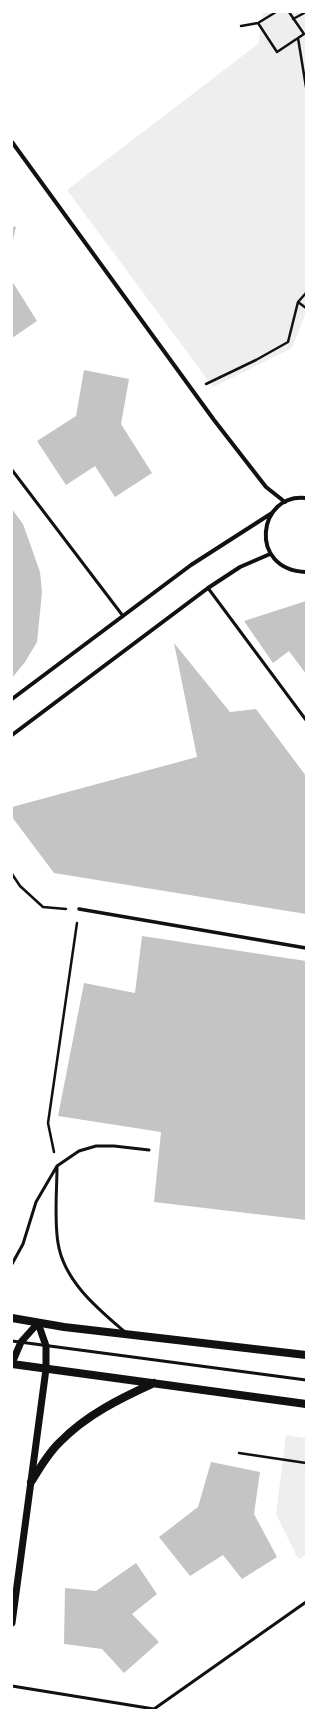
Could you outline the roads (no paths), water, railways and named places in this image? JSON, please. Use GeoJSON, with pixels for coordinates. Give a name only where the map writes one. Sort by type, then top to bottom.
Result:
{"type":"FeatureCollection","features":[{"type":"Feature","properties":{"kind":"main road"},"geometry":{"type":"LineString","coordinates":[[12,1318],[38,1323],[306,1355]]}},
{"type":"Feature","properties":{"kind":"main road"},"geometry":{"type":"LineString","coordinates":[[12,1364],[306,1404]]}},
{"type":"Feature","properties":{"kind":"main road"},"geometry":{"type":"LineString","coordinates":[[31,1482],[47,1457],[73,1430],[120,1399],[154,1383]]}},
{"type":"Feature","properties":{"kind":"street"},"geometry":{"type":"LineString","coordinates":[[12,142],[192,391],[266,487],[285,502]]}},
{"type":"Feature","properties":{"kind":"street"},"geometry":{"type":"LineString","coordinates":[[12,698],[191,565],[272,513],[285,502],[293,499],[306,498]]}},
{"type":"Feature","properties":{"kind":"street"},"geometry":{"type":"LineString","coordinates":[[272,513],[267,522],[265,533],[266,543],[270,554],[285,568],[295,572],[306,572]]}},
{"type":"Feature","properties":{"kind":"street"},"geometry":{"type":"LineString","coordinates":[[12,735],[208,588],[240,567],[270,554]]}},
{"type":"Feature","properties":{"kind":"street"},"geometry":{"type":"LineString","coordinates":[[78,910],[306,948]]}},
{"type":"Feature","properties":{"kind":"street"},"geometry":{"type":"LineString","coordinates":[[12,1364],[21,1342],[38,1323],[46,1346],[46,1369],[12,1623]]}},
{"type":"Feature","properties":{"kind":"lane"},"geometry":{"type":"LineString","coordinates":[[12,470],[123,616]]}},
{"type":"Feature","properties":{"kind":"lane"},"geometry":{"type":"LineString","coordinates":[[208,588],[306,720]]}},
{"type":"Feature","properties":{"kind":"lane"},"geometry":{"type":"LineString","coordinates":[[12,1264],[23,1244],[36,1202],[57,1166],[79,1151],[96,1146],[114,1146],[149,1150]]}},
{"type":"Feature","properties":{"kind":"lane"},"geometry":{"type":"LineString","coordinates":[[57,1166],[57,1224],[61,1253],[69,1273],[99,1309],[127,1334]]}},
{"type":"Feature","properties":{"kind":"lane"},"geometry":{"type":"LineString","coordinates":[[12,1341],[306,1380]]}},
{"type":"Feature","properties":{"kind":"lane"},"geometry":{"type":"LineString","coordinates":[[12,1686],[154,1709],[306,1602]]}}]}
